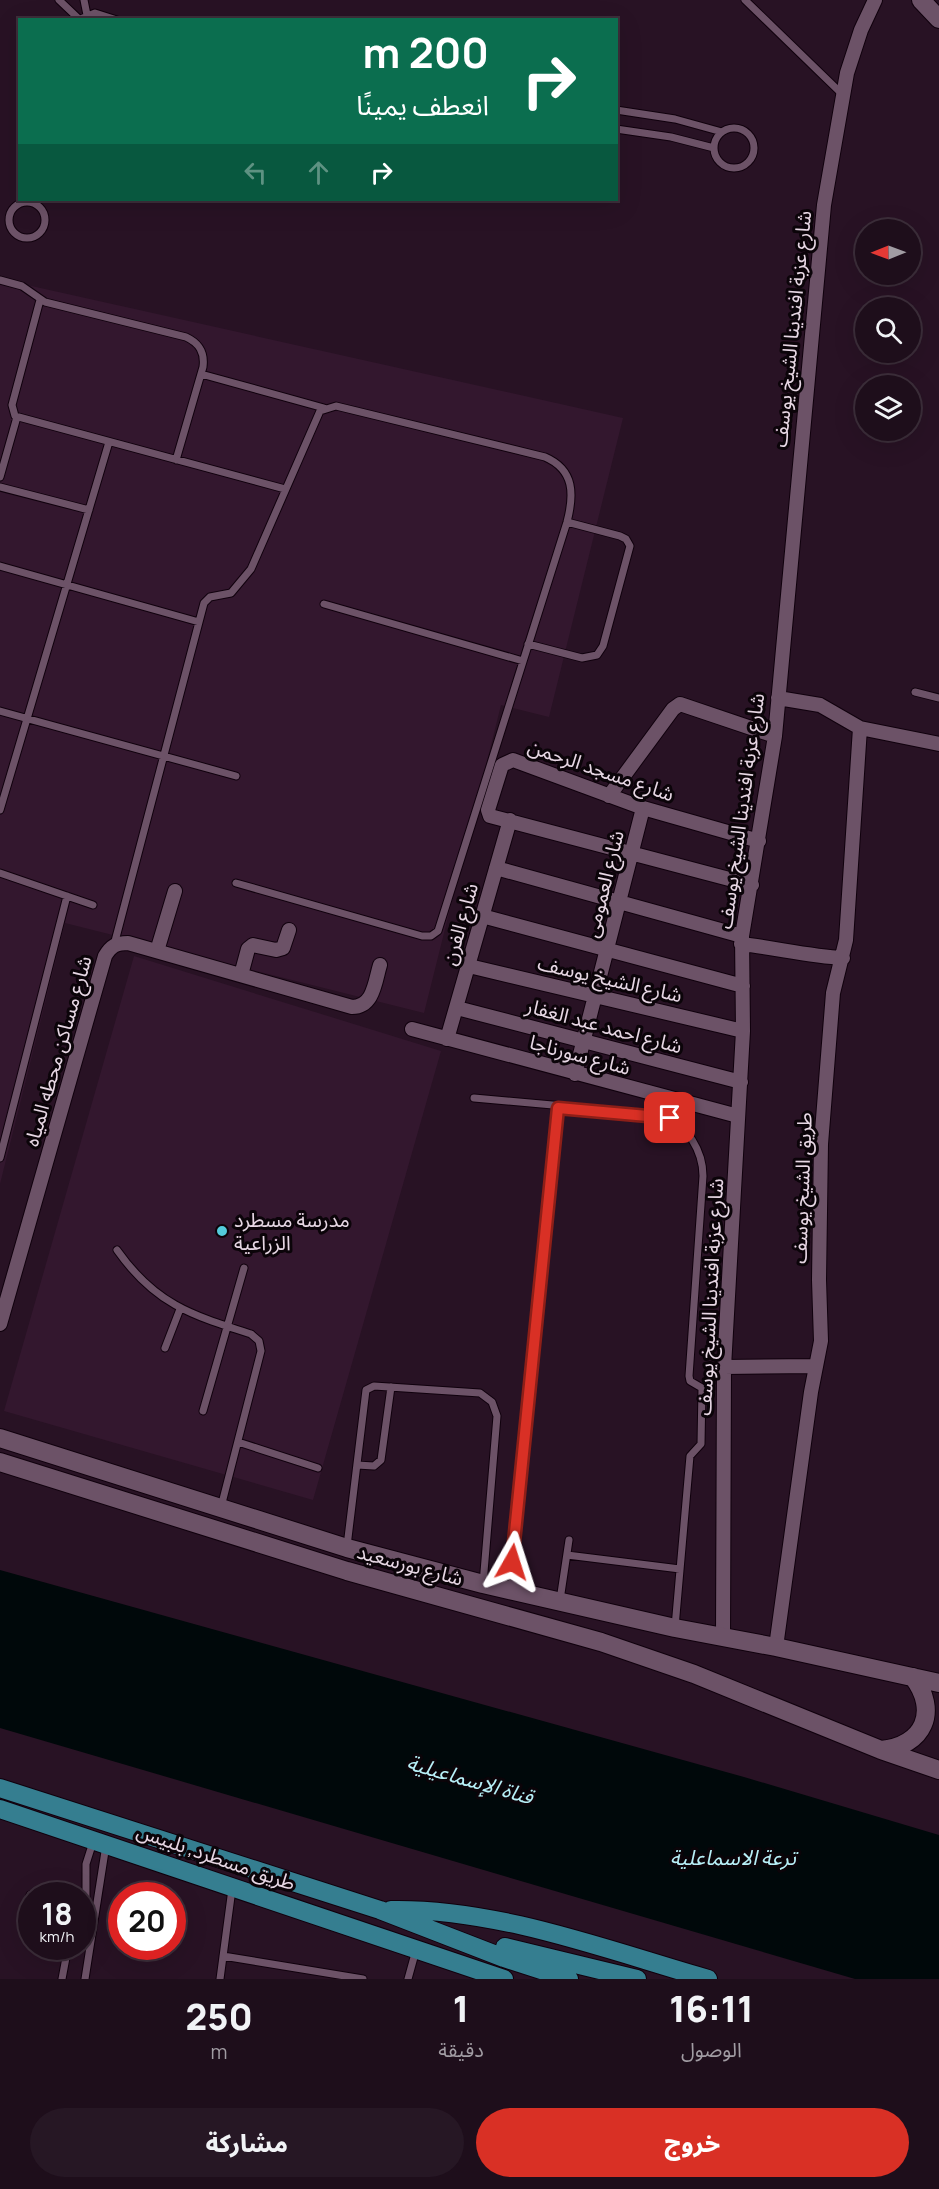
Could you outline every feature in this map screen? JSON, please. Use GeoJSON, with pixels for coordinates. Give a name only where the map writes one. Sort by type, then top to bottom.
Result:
{"type":"FeatureCollection","features":[{"type":"Feature","properties":{"kind":"main road"},"geometry":{"type":"LineString","coordinates":[[921,0],[939,19]]}},
{"type":"Feature","properties":{"kind":"main road","name":"شارع بورسعيد"},"geometry":{"type":"LineString","coordinates":[[0,1438],[347,1548],[483,1584],[675,1628],[776,1647],[939,1683]]}},
{"type":"Feature","properties":{"kind":"main road","name":"شارع بورسعيد"},"geometry":{"type":"LineString","coordinates":[[0,1462],[357,1574],[601,1642],[694,1674],[881,1750],[939,1770]]}},
{"type":"Feature","properties":{"kind":"main road"},"geometry":{"type":"LineString","coordinates":[[881,1750],[896,1749],[909,1742],[920,1731],[925,1718],[926,1703],[922,1689],[913,1677]]}},
{"type":"Feature","properties":{"kind":"main road","name":"طريق مسطرد, بلبيس"},"geometry":{"type":"LineString","coordinates":[[0,1788],[380,1910]]}},
{"type":"Feature","properties":{"kind":"main road","name":"طريق مسطرد, بلبيس"},"geometry":{"type":"LineString","coordinates":[[0,1809],[504,1979]]}},
{"type":"Feature","properties":{"kind":"main road"},"geometry":{"type":"LineString","coordinates":[[380,1910],[467,1942],[526,1972],[569,1979]]}},
{"type":"Feature","properties":{"kind":"main road"},"geometry":{"type":"LineString","coordinates":[[380,1910],[449,1913],[535,1929],[708,1979]]}},
{"type":"Feature","properties":{"kind":"main road"},"geometry":{"type":"LineString","coordinates":[[467,1942],[510,1948],[637,1979]]}},
{"type":"Feature","properties":{"kind":"street","name":"شارع عزبة افندينا الشيخ يوسف"},"geometry":{"type":"LineString","coordinates":[[723,1637],[724,1367],[741,1082],[742,940],[775,736],[818,257],[832,153],[853,51],[875,0]]}},
{"type":"Feature","properties":{"kind":"street"},"geometry":{"type":"LineString","coordinates":[[778,698],[820,705],[860,728],[939,744]]}},
{"type":"Feature","properties":{"kind":"street"},"geometry":{"type":"LineString","coordinates":[[609,796],[673,709],[680,704],[775,736]]}},
{"type":"Feature","properties":{"kind":"street","name":"طريق الشيخ يوسف"},"geometry":{"type":"LineString","coordinates":[[776,1647],[821,1341],[819,1280],[821,1144],[833,993],[843,958],[860,728]]}},
{"type":"Feature","properties":{"kind":"street","name":"شارع مسجد الرحمن"},"geometry":{"type":"LineString","coordinates":[[510,820],[488,813],[502,765],[508,760],[643,808],[759,841]]}},
{"type":"Feature","properties":{"kind":"street","name":"شارع العمومى"},"geometry":{"type":"LineString","coordinates":[[575,1074],[643,808]]}},
{"type":"Feature","properties":{"kind":"street"},"geometry":{"type":"LineString","coordinates":[[510,820],[752,885]]}},
{"type":"Feature","properties":{"kind":"street","name":"شارع الفرن"},"geometry":{"type":"LineString","coordinates":[[447,1039],[510,820]]}},
{"type":"Feature","properties":{"kind":"street"},"geometry":{"type":"LineString","coordinates":[[496,868],[619,902],[742,940],[809,956],[843,958]]}},
{"type":"Feature","properties":{"kind":"street"},"geometry":{"type":"LineString","coordinates":[[157,951],[176,891]]}},
{"type":"Feature","properties":{"kind":"street"},"geometry":{"type":"LineString","coordinates":[[482,916],[743,986]]}},
{"type":"Feature","properties":{"kind":"street"},"geometry":{"type":"LineString","coordinates":[[241,975],[248,949],[254,945],[276,950],[282,948],[289,930]]}},
{"type":"Feature","properties":{"kind":"street","name":"شارع مساكن محطه المياه"},"geometry":{"type":"LineString","coordinates":[[0,1324],[105,956],[114,945],[128,943],[358,1007],[371,997],[380,965]]}},
{"type":"Feature","properties":{"kind":"street","name":"شارع الشيخ يوسف"},"geometry":{"type":"LineString","coordinates":[[469,966],[743,1031]]}},
{"type":"Feature","properties":{"kind":"street","name":"شارع احمد عبد الغفار"},"geometry":{"type":"LineString","coordinates":[[457,1008],[741,1082]]}},
{"type":"Feature","properties":{"kind":"street","name":"شارع سورناجا"},"geometry":{"type":"LineString","coordinates":[[412,1029],[738,1116]]}},
{"type":"Feature","properties":{"kind":"street"},"geometry":{"type":"LineString","coordinates":[[724,1367],[816,1366]]}},
{"type":"Feature","properties":{"kind":"lane"},"geometry":{"type":"LineString","coordinates":[[59,0],[77,18]]}},
{"type":"Feature","properties":{"kind":"lane"},"geometry":{"type":"LineString","coordinates":[[84,0],[87,15]]}},
{"type":"Feature","properties":{"kind":"lane"},"geometry":{"type":"LineString","coordinates":[[744,0],[844,96]]}},
{"type":"Feature","properties":{"kind":"lane"},"geometry":{"type":"LineString","coordinates":[[80,18],[87,15],[104,14],[113,18]]}},
{"type":"Feature","properties":{"kind":"lane"},"geometry":{"type":"LineString","coordinates":[[618,110],[675,119],[722,132],[734,128],[746,131],[754,142],[754,154],[741,168],[729,168],[718,160],[714,148],[722,132]]}},
{"type":"Feature","properties":{"kind":"lane"},"geometry":{"type":"LineString","coordinates":[[618,129],[671,137],[714,148]]}},
{"type":"Feature","properties":{"kind":"lane"},"geometry":{"type":"LineString","coordinates":[[24,201],[10,211],[9,224],[16,235],[28,239],[40,234],[44,229],[45,216],[38,205],[28,201]]}},
{"type":"Feature","properties":{"kind":"lane"},"geometry":{"type":"LineString","coordinates":[[0,280],[22,286],[40,300],[192,340],[204,356],[176,460]]}},
{"type":"Feature","properties":{"kind":"lane"},"geometry":{"type":"LineString","coordinates":[[40,300],[12,405],[13,414],[285,489]]}},
{"type":"Feature","properties":{"kind":"lane"},"geometry":{"type":"LineString","coordinates":[[201,374],[324,408],[336,406],[553,460],[565,471],[572,486],[572,502],[567,522],[441,927],[435,934],[422,936],[236,883]]}},
{"type":"Feature","properties":{"kind":"lane"},"geometry":{"type":"LineString","coordinates":[[114,945],[198,622],[207,600],[231,593],[245,579],[316,416],[324,408]]}},
{"type":"Feature","properties":{"kind":"lane"},"geometry":{"type":"LineString","coordinates":[[0,477],[18,417]]}},
{"type":"Feature","properties":{"kind":"lane"},"geometry":{"type":"LineString","coordinates":[[0,810],[109,442]]}},
{"type":"Feature","properties":{"kind":"lane"},"geometry":{"type":"LineString","coordinates":[[0,487],[89,510]]}},
{"type":"Feature","properties":{"kind":"lane"},"geometry":{"type":"LineString","coordinates":[[528,644],[582,658],[597,655],[603,646],[630,546],[620,536],[567,522]]}},
{"type":"Feature","properties":{"kind":"lane"},"geometry":{"type":"LineString","coordinates":[[0,566],[198,622]]}},
{"type":"Feature","properties":{"kind":"lane"},"geometry":{"type":"LineString","coordinates":[[324,604],[523,661]]}},
{"type":"Feature","properties":{"kind":"lane"},"geometry":{"type":"LineString","coordinates":[[915,692],[939,698]]}},
{"type":"Feature","properties":{"kind":"lane"},"geometry":{"type":"LineString","coordinates":[[0,711],[236,776]]}},
{"type":"Feature","properties":{"kind":"lane"},"geometry":{"type":"LineString","coordinates":[[0,873],[93,905]]}},
{"type":"Feature","properties":{"kind":"lane"},"geometry":{"type":"LineString","coordinates":[[0,1158],[68,896]]}},
{"type":"Feature","properties":{"kind":"lane"},"geometry":{"type":"LineString","coordinates":[[474,1098],[558,1108],[664,1115],[676,1121],[685,1131],[697,1149],[702,1162],[689,1376],[690,1381],[702,1388],[701,1444],[690,1456],[675,1628]]}},
{"type":"Feature","properties":{"kind":"lane"},"geometry":{"type":"LineString","coordinates":[[512,1590],[512,1562],[558,1108]]}},
{"type":"Feature","properties":{"kind":"lane"},"geometry":{"type":"LineString","coordinates":[[117,1250],[145,1284],[180,1309],[251,1334],[261,1346],[221,1508]]}},
{"type":"Feature","properties":{"kind":"lane"},"geometry":{"type":"LineString","coordinates":[[203,1411],[244,1268]]}},
{"type":"Feature","properties":{"kind":"lane"},"geometry":{"type":"LineString","coordinates":[[165,1348],[180,1309]]}},
{"type":"Feature","properties":{"kind":"lane"},"geometry":{"type":"LineString","coordinates":[[347,1548],[366,1390],[371,1386],[476,1392],[485,1395],[495,1406],[497,1420],[483,1584]]}},
{"type":"Feature","properties":{"kind":"lane"},"geometry":{"type":"LineString","coordinates":[[357,1464],[374,1466],[381,1460],[391,1387]]}},
{"type":"Feature","properties":{"kind":"lane"},"geometry":{"type":"LineString","coordinates":[[238,1442],[318,1468]]}},
{"type":"Feature","properties":{"kind":"lane"},"geometry":{"type":"LineString","coordinates":[[560,1601],[569,1540]]}},
{"type":"Feature","properties":{"kind":"lane"},"geometry":{"type":"LineString","coordinates":[[567,1555],[680,1569]]}},
{"type":"Feature","properties":{"kind":"lane"},"geometry":{"type":"LineString","coordinates":[[96,1900],[100,1841]]}},
{"type":"Feature","properties":{"kind":"lane"},"geometry":{"type":"LineString","coordinates":[[85,1882],[86,1864],[100,1841]]}},
{"type":"Feature","properties":{"kind":"lane"},"geometry":{"type":"LineString","coordinates":[[220,1979],[233,1886]]}},
{"type":"Feature","properties":{"kind":"lane"},"geometry":{"type":"LineString","coordinates":[[408,1979],[416,1950]]}},
{"type":"Feature","properties":{"kind":"lane"},"geometry":{"type":"LineString","coordinates":[[223,1956],[363,1979]]}},
{"type":"Feature","properties":{"kind":"lane"},"geometry":{"type":"LineString","coordinates":[[62,1979],[66,1960]]}},
{"type":"Feature","properties":{"kind":"lane"},"geometry":{"type":"LineString","coordinates":[[85,1979],[88,1960]]}},
{"type":"Feature","properties":{"kind":"shaded area"},"geometry":{"type":"Polygon","coordinates":[[[0,279],[623,418],[549,717],[501,705],[424,1013],[65,923],[0,1184],[0,279]]]}},
{"type":"Feature","properties":{"kind":"shaded area","name":"مدرسة مسطرد الزراعية"},"geometry":{"type":"Polygon","coordinates":[[[134,956],[441,1051],[313,1500],[4,1411],[134,956]]]}},
{"type":"Feature","properties":{"kind":"water","name":"ترعة الاسماعلية"},"geometry":{"type":"Polygon","coordinates":[[[0,1570],[744,1777],[939,1835],[939,1979],[855,1979],[0,1728],[0,1570]]]}},
{"type":"Feature","properties":{"kind":"place","name":"مدرسة مسطرد الزراعية"},"geometry":{"type":"Point","coordinates":[222,1231]}},
{"type":"Feature","properties":{"kind":"route"},"geometry":{"type":"LineString","coordinates":[[512,1562],[558,1108],[664,1115],[670,1118]]}},
{"type":"Feature","properties":{"kind":"water label","name":"قناة الإسماعيلية"},"geometry":{"type":"Point","coordinates":[470,1780]}}]}
